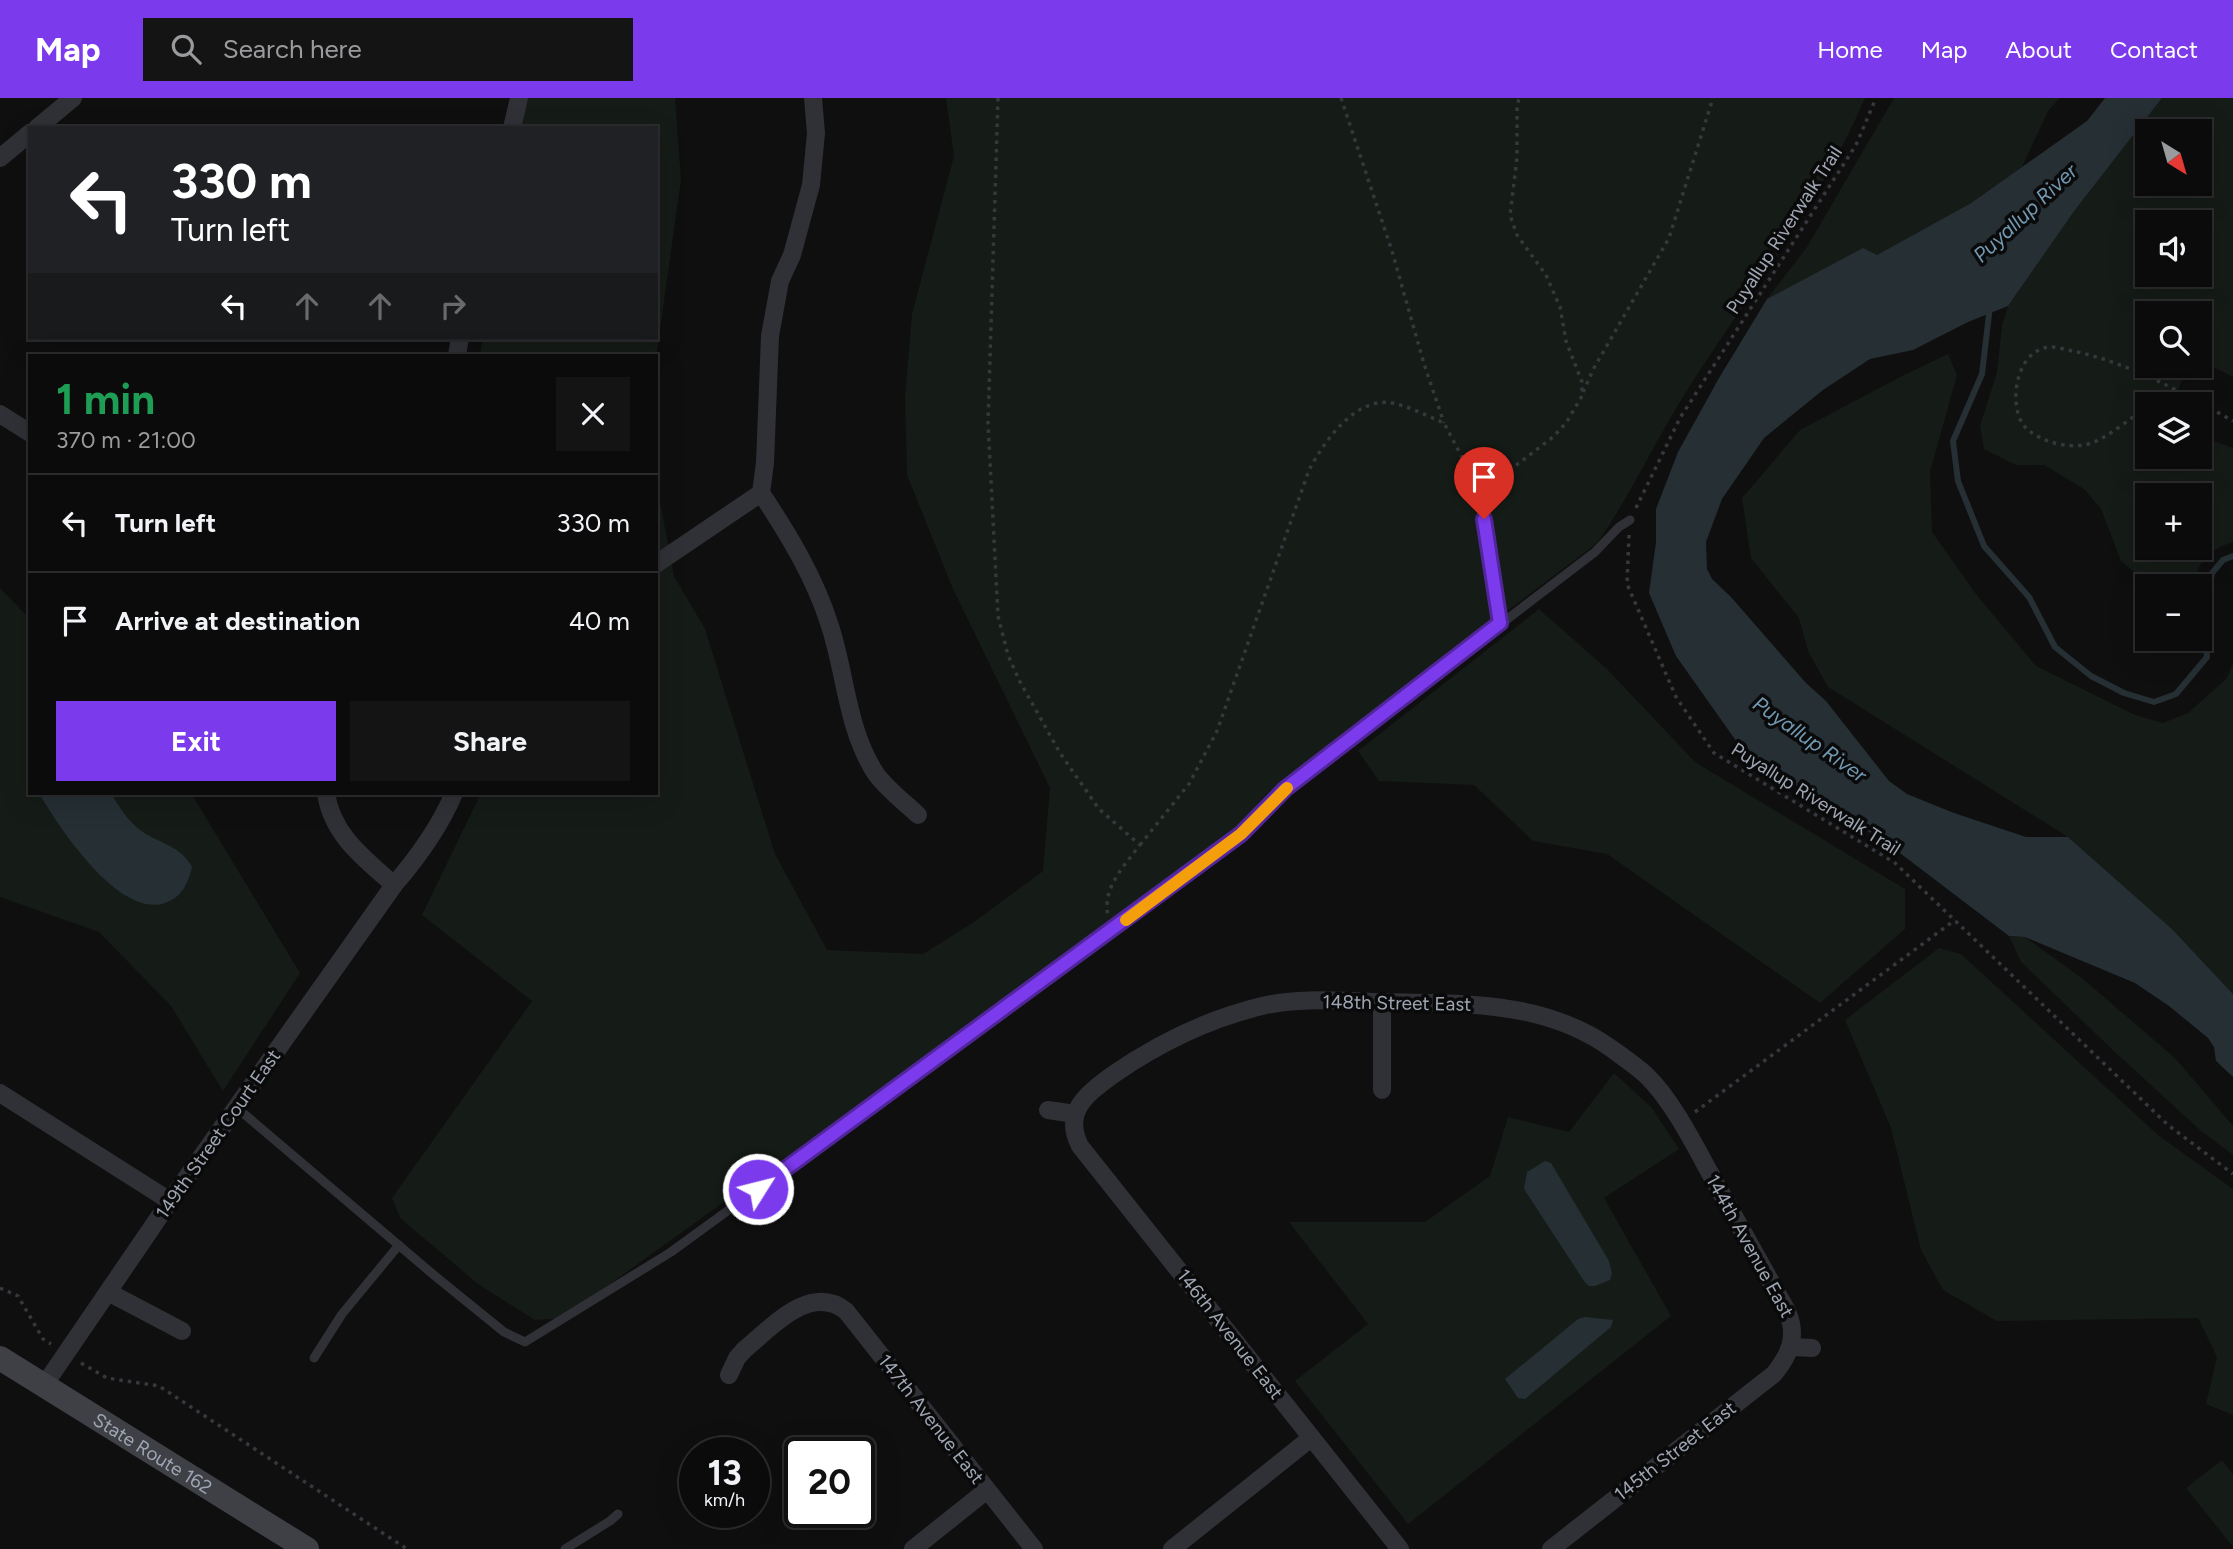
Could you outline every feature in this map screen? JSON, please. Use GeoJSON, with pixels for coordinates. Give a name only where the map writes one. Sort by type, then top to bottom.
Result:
{"type":"FeatureCollection","features":[{"type":"Feature","properties":{"kind":"main road","name":"State Route 162"},"geometry":{"type":"LineString","coordinates":[[2,1362],[45,1384],[307,1549]]}},
{"type":"Feature","properties":{"kind":"street"},"geometry":{"type":"LineString","coordinates":[[39,126],[73,98]]}},
{"type":"Feature","properties":{"kind":"street"},"geometry":{"type":"LineString","coordinates":[[512,126],[519,98]]}},
{"type":"Feature","properties":{"kind":"street"},"geometry":{"type":"LineString","coordinates":[[813,98],[816,133],[811,185],[792,255],[780,281],[770,336],[765,463],[761,493],[789,535],[821,601],[831,628],[857,734],[867,756],[877,775],[918,816]]}},
{"type":"Feature","properties":{"kind":"street"},"geometry":{"type":"LineString","coordinates":[[0,158],[28,135]]}},
{"type":"Feature","properties":{"kind":"street"},"geometry":{"type":"LineString","coordinates":[[0,414],[28,432]]}},
{"type":"Feature","properties":{"kind":"street"},"geometry":{"type":"LineString","coordinates":[[658,563],[761,493]]}},
{"type":"Feature","properties":{"kind":"street"},"geometry":{"type":"LineString","coordinates":[[326,795],[331,817],[338,830],[394,885],[422,851],[453,795]]}},
{"type":"Feature","properties":{"kind":"street","name":"149th Street Court East"},"geometry":{"type":"LineString","coordinates":[[45,1384],[170,1201],[394,885]]}},
{"type":"Feature","properties":{"kind":"street","name":"148th Street East"},"geometry":{"type":"LineString","coordinates":[[1075,1114],[1085,1096],[1139,1056],[1185,1032],[1263,1006],[1305,1000],[1466,1003],[1543,1015],[1569,1024],[1612,1049],[1647,1076],[1696,1149]]}},
{"type":"Feature","properties":{"kind":"street"},"geometry":{"type":"LineString","coordinates":[[1382,1002],[1382,1090]]}},
{"type":"Feature","properties":{"kind":"street"},"geometry":{"type":"LineString","coordinates":[[0,1093],[170,1201]]}},
{"type":"Feature","properties":{"kind":"street"},"geometry":{"type":"LineString","coordinates":[[1048,1110],[1075,1114]]}},
{"type":"Feature","properties":{"kind":"street","name":"146th Avenue East"},"geometry":{"type":"LineString","coordinates":[[1075,1114],[1075,1137],[1080,1146],[1400,1549]]}},
{"type":"Feature","properties":{"kind":"street","name":"144th Avenue East"},"geometry":{"type":"LineString","coordinates":[[1696,1149],[1787,1311],[1793,1324],[1792,1347]]}},
{"type":"Feature","properties":{"kind":"street"},"geometry":{"type":"LineString","coordinates":[[108,1292],[182,1331]]}},
{"type":"Feature","properties":{"kind":"street","name":"147th Avenue East"},"geometry":{"type":"LineString","coordinates":[[729,1376],[744,1350],[793,1310],[805,1304],[820,1302],[838,1305],[846,1311],[1034,1549]]}},
{"type":"Feature","properties":{"kind":"street"},"geometry":{"type":"LineString","coordinates":[[1792,1347],[1812,1348]]}},
{"type":"Feature","properties":{"kind":"street","name":"145th Street East"},"geometry":{"type":"LineString","coordinates":[[1551,1549],[1774,1374],[1792,1347]]}},
{"type":"Feature","properties":{"kind":"street"},"geometry":{"type":"LineString","coordinates":[[1172,1549],[1311,1438]]}},
{"type":"Feature","properties":{"kind":"street"},"geometry":{"type":"LineString","coordinates":[[913,1549],[987,1490]]}},
{"type":"Feature","properties":{"kind":"lane"},"geometry":{"type":"LineString","coordinates":[[1480,493],[1500,623]]}},
{"type":"Feature","properties":{"kind":"lane"},"geometry":{"type":"LineString","coordinates":[[236,1107],[504,1332],[525,1342],[671,1252],[1113,930],[1241,834],[1285,789],[1595,552],[1619,527],[1630,520]]}},
{"type":"Feature","properties":{"kind":"lane"},"geometry":{"type":"LineString","coordinates":[[314,1358],[342,1314],[399,1245]]}},
{"type":"Feature","properties":{"kind":"lane"},"geometry":{"type":"LineString","coordinates":[[565,1549],[618,1514]]}},
{"type":"Feature","properties":{"kind":"path"},"geometry":{"type":"LineString","coordinates":[[998,98],[988,423],[999,616],[1008,655],[1018,680],[1060,753],[1099,809],[1140,845]]}},
{"type":"Feature","properties":{"kind":"path"},"geometry":{"type":"LineString","coordinates":[[1341,98],[1392,251],[1444,423],[1480,493],[1566,424],[1594,368],[1670,238],[1713,98]]}},
{"type":"Feature","properties":{"kind":"path"},"geometry":{"type":"LineString","coordinates":[[1519,98],[1517,158],[1510,215],[1517,235],[1546,275],[1560,307],[1566,341],[1582,382],[1582,396]]}},
{"type":"Feature","properties":{"kind":"path","name":"Puyallup Riverwalk Trail"},"geometry":{"type":"LineString","coordinates":[[1876,98],[1856,145],[1680,418],[1630,520],[1628,584],[1676,697],[1714,753],[1895,863],[2168,1125],[2233,1174]]}},
{"type":"Feature","properties":{"kind":"path"},"geometry":{"type":"LineString","coordinates":[[2135,415],[2094,443],[2062,447],[2037,436],[2023,425],[2016,409],[2015,388],[2021,370],[2034,353],[2050,347],[2095,356],[2174,389],[2233,421]]}},
{"type":"Feature","properties":{"kind":"path"},"geometry":{"type":"LineString","coordinates":[[2169,392],[2174,389]]}},
{"type":"Feature","properties":{"kind":"path"},"geometry":{"type":"LineString","coordinates":[[1113,930],[1107,912],[1108,892],[1140,845],[1189,784],[1217,731],[1309,470],[1321,447],[1342,422],[1368,406],[1381,402],[1393,403],[1444,423]]}},
{"type":"Feature","properties":{"kind":"path"},"geometry":{"type":"LineString","coordinates":[[1681,1123],[1955,920]]}},
{"type":"Feature","properties":{"kind":"path"},"geometry":{"type":"LineString","coordinates":[[0,1289],[18,1296],[43,1339],[66,1354],[107,1378],[159,1386],[407,1549]]}},
{"type":"Feature","properties":{"kind":"shaded area"},"geometry":{"type":"Polygon","coordinates":[[[526,98],[675,98],[681,180],[657,354],[480,354],[483,340],[658,340],[658,126],[522,126],[526,98]]]}},
{"type":"Feature","properties":{"kind":"shaded area"},"geometry":{"type":"Polygon","coordinates":[[[946,98],[1865,98],[1827,175],[1805,212],[1686,392],[1597,543],[1267,793],[1237,828],[1076,948],[563,1318],[535,1320],[478,1284],[400,1218],[392,1198],[532,1001],[422,915],[480,795],[658,795],[658,492],[674,576],[705,629],[775,854],[827,950],[923,954],[974,922],[1043,871],[1050,788],[953,589],[907,475],[905,396],[912,314],[954,156],[946,98]]]}},
{"type":"Feature","properties":{"kind":"shaded area"},"geometry":{"type":"Polygon","coordinates":[[[1894,98],[2060,98],[2048,111],[2022,167],[1971,203],[1877,255],[1767,299],[1807,247],[1894,98]]]}},
{"type":"Feature","properties":{"kind":"shaded area"},"geometry":{"type":"Polygon","coordinates":[[[2162,98],[2233,98],[2233,377],[2212,366],[2212,301],[2135,301],[2135,378],[2183,378],[2178,392],[2135,392],[2135,469],[2212,469],[2212,440],[2233,448],[2233,542],[2212,552],[2212,483],[2135,483],[2135,560],[2204,560],[2197,574],[2136,574],[2121,561],[2101,509],[2084,489],[2044,465],[2016,465],[1984,449],[1980,426],[1997,372],[2002,325],[2008,306],[2075,210],[2135,133],[2135,196],[2212,196],[2212,119],[2146,119],[2162,98]]]}},
{"type":"Feature","properties":{"kind":"shaded area"},"geometry":{"type":"Polygon","coordinates":[[[1948,354],[1957,375],[1930,472],[1932,532],[1976,594],[2036,666],[2135,715],[2163,723],[2188,713],[2227,678],[2233,664],[2233,994],[2172,929],[2068,837],[1828,687],[1808,651],[1799,618],[1751,558],[1742,498],[1800,430],[1948,354]]]}},
{"type":"Feature","properties":{"kind":"shaded area"},"geometry":{"type":"Polygon","coordinates":[[[0,588],[28,617],[28,795],[192,795],[300,973],[223,1091],[171,1006],[99,932],[0,897],[0,588]]]}},
{"type":"Feature","properties":{"kind":"shaded area"},"geometry":{"type":"Polygon","coordinates":[[[1539,609],[1607,669],[1695,762],[1905,889],[1905,929],[1820,1003],[1607,854],[1533,841],[1474,785],[1379,781],[1358,751],[1539,609]]]}},
{"type":"Feature","properties":{"kind":"shaded area"},"geometry":{"type":"Polygon","coordinates":[[[2009,936],[2025,937],[2083,979],[2175,1058],[2233,1126],[2233,1155],[2200,1130],[2021,962],[2009,936]]]}},
{"type":"Feature","properties":{"kind":"shaded area"},"geometry":{"type":"Polygon","coordinates":[[[1939,948],[1961,954],[2158,1135],[2233,1189],[2233,1415],[2206,1404],[2217,1357],[2198,1318],[1997,1321],[1943,1290],[1921,1250],[1891,1128],[1845,1020],[1939,948]]]}},
{"type":"Feature","properties":{"kind":"shaded area"},"geometry":{"type":"Polygon","coordinates":[[[1614,1073],[1651,1107],[1679,1149],[1604,1198],[1671,1316],[1408,1524],[1295,1381],[1368,1324],[1289,1222],[1425,1222],[1490,1176],[1508,1117],[1569,1132],[1614,1073]]]}},
{"type":"Feature","properties":{"kind":"shaded area"},"geometry":{"type":"Polygon","coordinates":[[[2222,1460],[2233,1474],[2233,1547],[2186,1488],[2222,1460]]]}},
{"type":"Feature","properties":{"kind":"water","name":"Puyallup River"},"geometry":{"type":"Polygon","coordinates":[[[2105,98],[2162,98],[2146,119],[2135,119],[2135,133],[2075,210],[2008,306],[1968,322],[1913,350],[1870,359],[1823,390],[1764,438],[1722,499],[1706,542],[1707,569],[1712,579],[1806,683],[1826,701],[1889,781],[1907,794],[2026,837],[2068,837],[2172,929],[2233,994],[2233,1077],[2216,1061],[2214,1047],[2208,1038],[2135,983],[2025,937],[2009,936],[1888,844],[1770,770],[1739,745],[1676,656],[1649,593],[1656,542],[1656,509],[1678,452],[1767,299],[1863,248],[1877,255],[1971,203],[2087,121],[2105,98]]]}},
{"type":"Feature","properties":{"kind":"water"},"geometry":{"type":"Polygon","coordinates":[[[40,795],[112,795],[138,828],[182,854],[192,867],[188,879],[176,897],[165,903],[147,904],[129,897],[110,884],[92,866],[60,826],[40,795]]]}},
{"type":"Feature","properties":{"kind":"water"},"geometry":{"type":"Polygon","coordinates":[[[1545,1161],[1551,1163],[1609,1261],[1612,1273],[1610,1280],[1595,1286],[1589,1286],[1584,1281],[1524,1189],[1527,1172],[1545,1161]]]}},
{"type":"Feature","properties":{"kind":"water"},"geometry":{"type":"Polygon","coordinates":[[[1585,1317],[1613,1320],[1611,1327],[1525,1399],[1518,1398],[1505,1379],[1578,1319],[1585,1317]]]}},
{"type":"Feature","properties":{"kind":"waterway"},"geometry":{"type":"LineString","coordinates":[[1990,306],[1982,374],[1953,441],[1958,481],[1984,546],[2029,597],[2055,647],[2091,676],[2124,693],[2154,702],[2176,694],[2207,657],[2204,617],[2212,573],[2223,560],[2233,556]]}},
{"type":"Feature","properties":{"kind":"slow traffic"},"geometry":{"type":"LineString","coordinates":[[1126,920],[1241,834],[1287,788]]}},
{"type":"Feature","properties":{"kind":"route"},"geometry":{"type":"LineString","coordinates":[[758,1189],[1241,834],[1285,789],[1500,623],[1484,519]]}}]}
